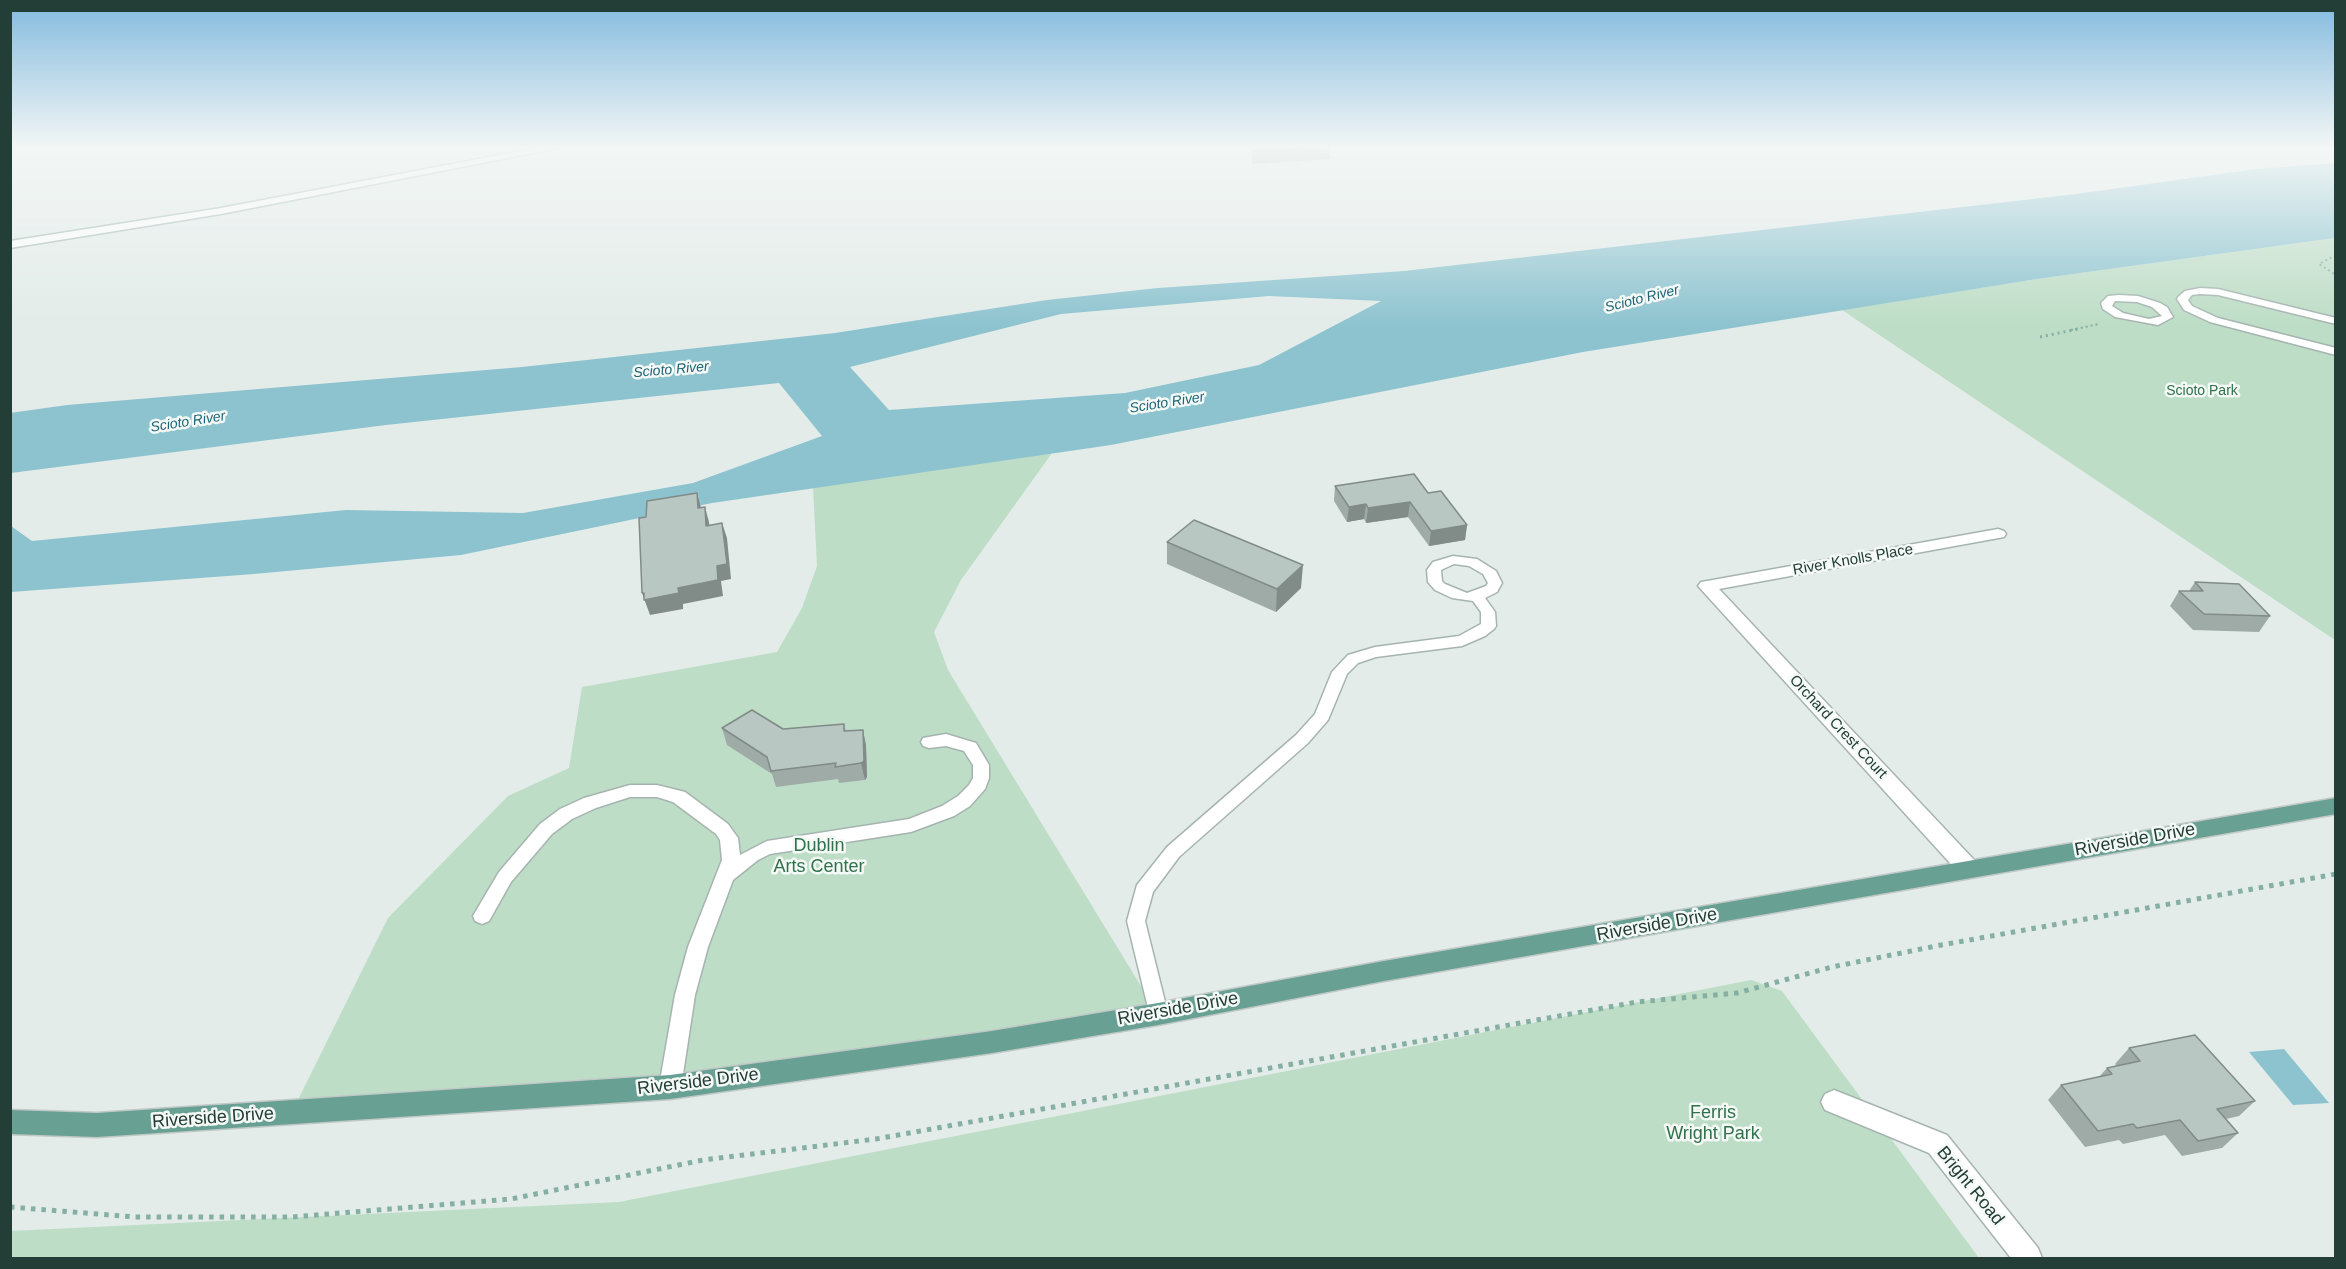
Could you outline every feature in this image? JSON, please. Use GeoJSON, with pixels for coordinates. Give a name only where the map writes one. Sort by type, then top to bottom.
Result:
{"type":"FeatureCollection","features":[{"type":"Feature","properties":{"kind":"main road","name":"Riverside Drive"},"geometry":{"type":"LineString","coordinates":[[10,1122],[97,1125],[670,1087],[992,1042],[1158,1014],[1384,971],[1753,909],[1968,868],[2336,806]]}},
{"type":"Feature","properties":{"kind":"street"},"geometry":{"type":"LineString","coordinates":[[10,245],[239,207]]}},
{"type":"Feature","properties":{"kind":"street","name":"River Knolls Place"},"geometry":{"type":"LineString","coordinates":[[1707,586],[1998,534]]}},
{"type":"Feature","properties":{"kind":"street","name":"Orchard Crest Court"},"geometry":{"type":"LineString","coordinates":[[1707,586],[1968,868]]}},
{"type":"Feature","properties":{"kind":"street","name":"Bright Road"},"geometry":{"type":"LineString","coordinates":[[1833,1102],[1938,1144],[2028,1258]]}},
{"type":"Feature","properties":{"kind":"lane"},"geometry":{"type":"LineString","coordinates":[[2188,308],[2182,299],[2189,293],[2218,292],[2336,321]]}},
{"type":"Feature","properties":{"kind":"lane"},"geometry":{"type":"LineString","coordinates":[[2163,309],[2168,317],[2158,321],[2139,321],[2119,315],[2107,307],[2108,300],[2120,297],[2138,299],[2163,309],[2188,308],[2214,320],[2336,352]]}},
{"type":"Feature","properties":{"kind":"lane"},"geometry":{"type":"LineString","coordinates":[[1158,1014],[1136,921],[1144,890],[1166,861],[1239,792],[1302,739],[1322,716],[1340,672],[1353,659],[1375,652],[1462,641],[1480,633],[1489,626],[1488,612],[1477,596]]}},
{"type":"Feature","properties":{"kind":"lane"},"geometry":{"type":"LineString","coordinates":[[725,876],[752,855],[767,848],[910,825],[948,811],[964,801],[976,789],[981,778],[981,765],[977,756],[970,747],[959,742],[946,740],[929,742]]}},
{"type":"Feature","properties":{"kind":"lane"},"geometry":{"type":"LineString","coordinates":[[482,916],[518,860],[546,829],[566,814],[590,802],[630,791],[657,791],[679,797],[722,830],[729,838],[731,860],[698,947],[685,995],[670,1087]]}},
{"type":"Feature","properties":{"kind":"path"},"geometry":{"type":"LineString","coordinates":[[2336,255],[2319,264],[2336,275]]}},
{"type":"Feature","properties":{"kind":"path"},"geometry":{"type":"LineString","coordinates":[[2040,337],[2094,326],[2119,315]]}},
{"type":"Feature","properties":{"kind":"path"},"geometry":{"type":"LineString","coordinates":[[10,1207],[135,1218],[292,1217],[511,1199],[704,1160],[888,1137],[1637,1002],[1737,993],[1832,967],[1936,946],[2336,874]]}},
{"type":"Feature","properties":{"kind":"green space","name":"Scioto Park"},"geometry":{"type":"Polygon","coordinates":[[[2335,238],[2335,640],[1842,310],[2037,279],[2335,238]]]}},
{"type":"Feature","properties":{"kind":"green space","name":"Dublin Arts Center"},"geometry":{"type":"Polygon","coordinates":[[[1052,453],[961,580],[934,632],[948,670],[1158,1014],[670,1087],[292,1112],[388,918],[508,796],[569,768],[582,687],[777,652],[802,608],[817,566],[813,487],[1052,453]]]}},
{"type":"Feature","properties":{"kind":"green space","name":"Ferris Wright Park"},"geometry":{"type":"Polygon","coordinates":[[[1751,980],[1782,991],[1979,1258],[11,1258],[10,1231],[619,1202],[1751,980]]]}},
{"type":"Feature","properties":{"kind":"water","name":"Scioto River"},"geometry":{"type":"Polygon","coordinates":[[[1961,207],[2335,207],[2335,238],[2037,279],[1583,352],[1111,445],[712,503],[461,555],[254,574],[11,592],[11,526],[32,541],[346,510],[523,513],[693,483],[822,436],[779,383],[386,425],[11,473],[10,413],[67,405],[522,367],[835,333],[1047,300],[1158,288],[1404,271],[1961,207]],[[1269,296],[1061,314],[850,367],[889,410],[1125,393],[1259,365],[1381,301],[1269,296]]]}},
{"type":"Feature","properties":{"kind":"water"},"geometry":{"type":"Polygon","coordinates":[[[2284,1049],[2329,1103],[2293,1105],[2249,1052],[2284,1049]]]}},
{"type":"Feature","properties":{"kind":"building"},"geometry":{"type":"Polygon","coordinates":[[[1414,474],[1428,493],[1441,491],[1467,525],[1431,531],[1410,502],[1368,508],[1366,504],[1349,507],[1335,486],[1414,474]]]}},
{"type":"Feature","properties":{"kind":"building"},"geometry":{"type":"Polygon","coordinates":[[[697,493],[698,508],[705,507],[706,526],[722,523],[727,564],[717,566],[718,580],[678,588],[679,593],[644,600],[639,518],[646,517],[647,501],[697,493]]]}},
{"type":"Feature","properties":{"kind":"building"},"geometry":{"type":"Polygon","coordinates":[[[1194,520],[1303,565],[1277,589],[1167,542],[1194,520]]]}},
{"type":"Feature","properties":{"kind":"building"},"geometry":{"type":"Polygon","coordinates":[[[2195,582],[2239,584],[2270,616],[2204,614],[2179,591],[2203,591],[2195,582]]]}},
{"type":"Feature","properties":{"kind":"building"},"geometry":{"type":"Polygon","coordinates":[[[752,710],[783,729],[844,724],[844,731],[863,730],[864,761],[835,767],[836,763],[771,771],[767,757],[722,728],[752,710]]]}},
{"type":"Feature","properties":{"kind":"building"},"geometry":{"type":"Polygon","coordinates":[[[2195,1035],[2255,1101],[2217,1109],[2238,1133],[2198,1141],[2180,1120],[2137,1128],[2133,1124],[2098,1131],[2061,1085],[2112,1074],[2107,1068],[2140,1061],[2129,1048],[2195,1035]]]}}]}
